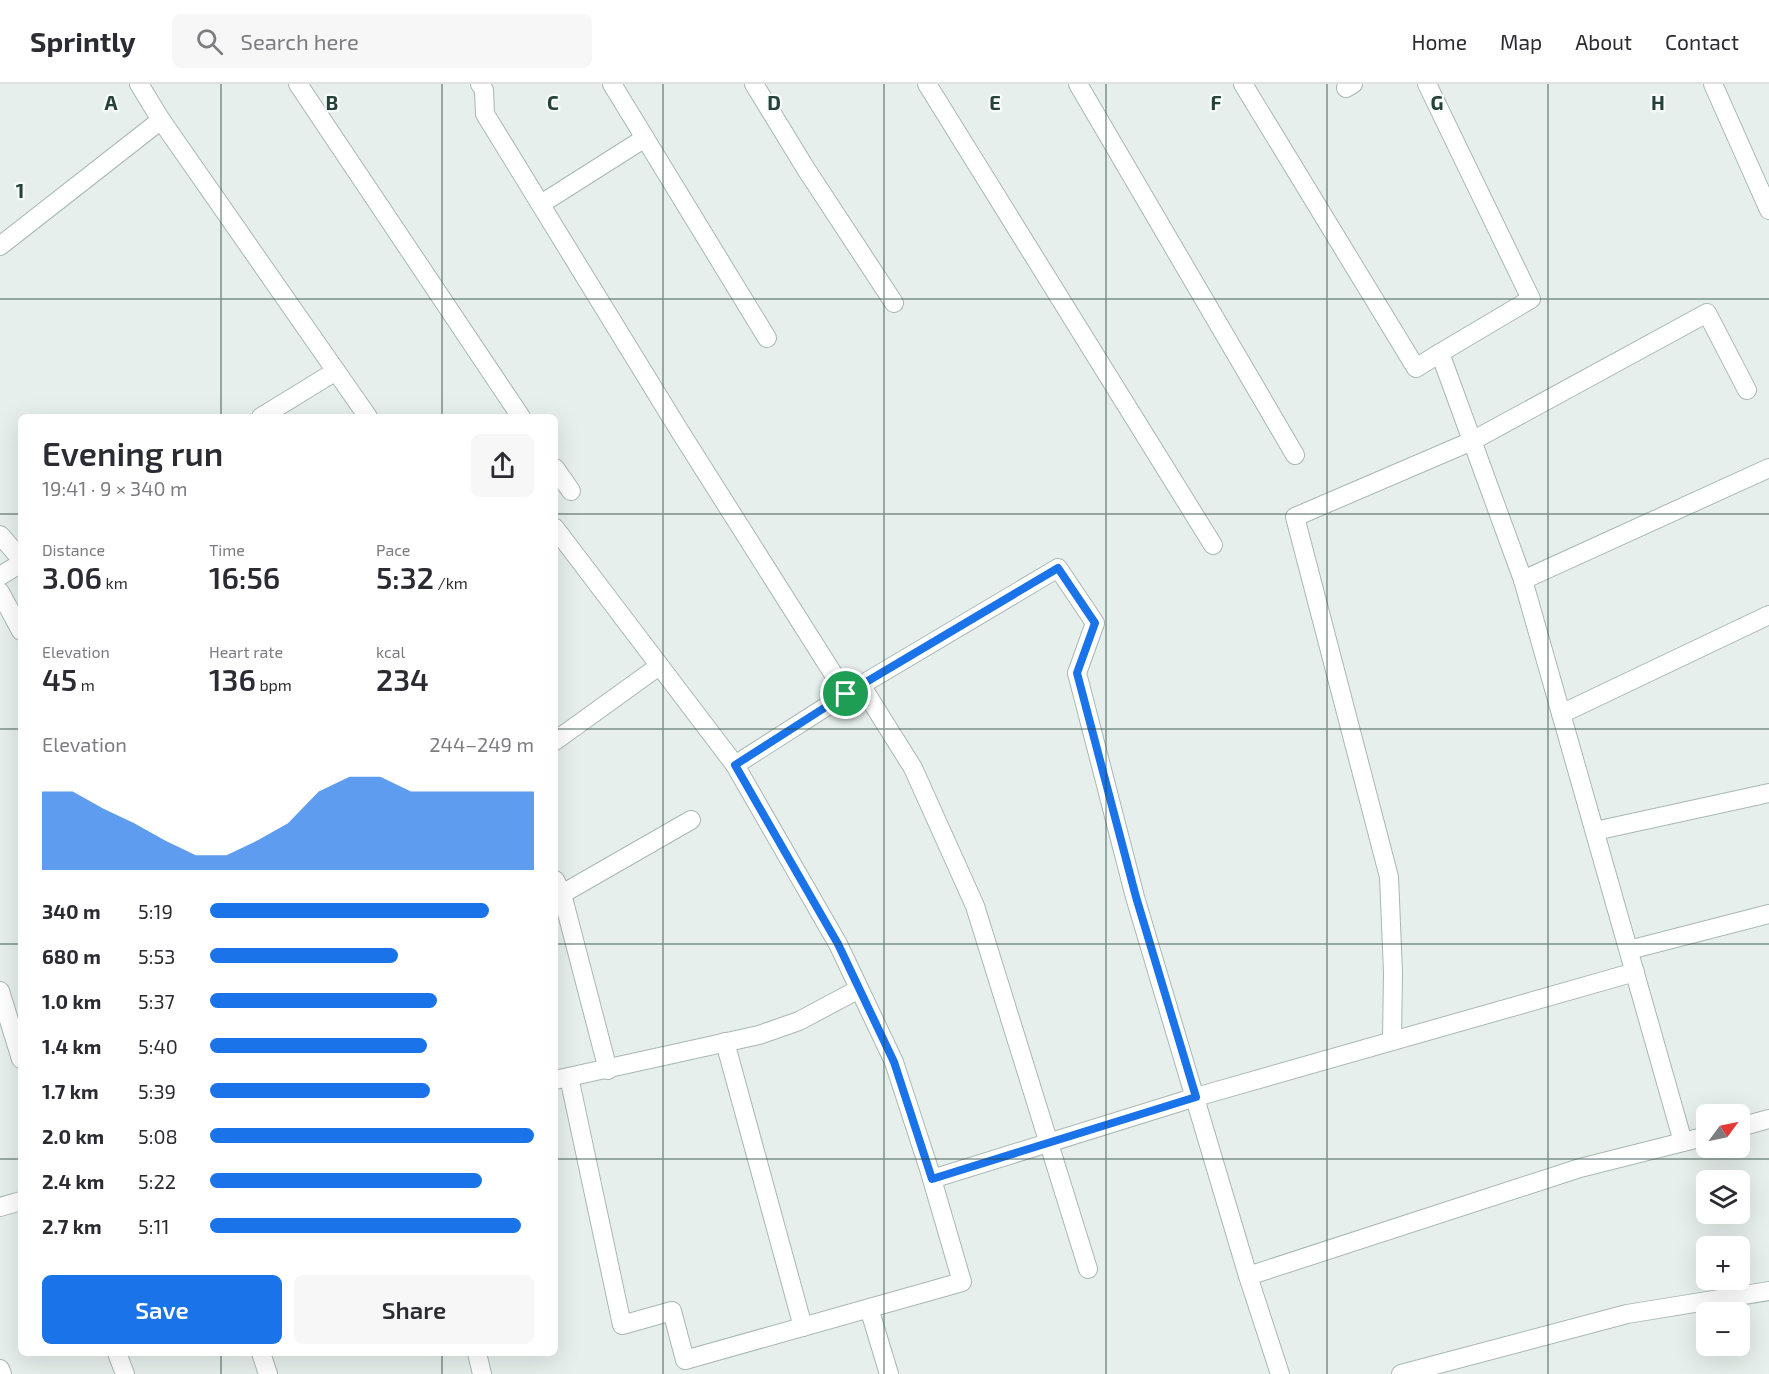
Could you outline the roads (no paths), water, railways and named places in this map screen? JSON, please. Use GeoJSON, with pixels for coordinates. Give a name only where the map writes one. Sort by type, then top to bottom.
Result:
{"type":"FeatureCollection","features":[{"type":"Feature","properties":{"kind":"street"},"geometry":{"type":"LineString","coordinates":[[139,84],[161,120],[366,414]]}},
{"type":"Feature","properties":{"kind":"street"},"geometry":{"type":"LineString","coordinates":[[298,84],[519,414]]}},
{"type":"Feature","properties":{"kind":"street"},"geometry":{"type":"LineString","coordinates":[[480,84],[484,90],[485,114],[679,430],[853,690],[913,768],[975,906],[1088,1269]]}},
{"type":"Feature","properties":{"kind":"street"},"geometry":{"type":"LineString","coordinates":[[612,84],[767,338]]}},
{"type":"Feature","properties":{"kind":"street"},"geometry":{"type":"LineString","coordinates":[[754,84],[806,169],[894,303]]}},
{"type":"Feature","properties":{"kind":"street"},"geometry":{"type":"LineString","coordinates":[[927,84],[1213,545]]}},
{"type":"Feature","properties":{"kind":"street"},"geometry":{"type":"LineString","coordinates":[[1078,84],[1295,455]]}},
{"type":"Feature","properties":{"kind":"street"},"geometry":{"type":"LineString","coordinates":[[1243,84],[1416,368],[1531,299],[1427,84]]}},
{"type":"Feature","properties":{"kind":"street"},"geometry":{"type":"LineString","coordinates":[[1713,84],[1769,210]]}},
{"type":"Feature","properties":{"kind":"street"},"geometry":{"type":"LineString","coordinates":[[0,246],[161,120]]}},
{"type":"Feature","properties":{"kind":"street"},"geometry":{"type":"LineString","coordinates":[[541,204],[645,138]]}},
{"type":"Feature","properties":{"kind":"street"},"geometry":{"type":"LineString","coordinates":[[1392,1041],[1394,972],[1389,877],[1295,517],[1472,441],[1707,313],[1747,390]]}},
{"type":"Feature","properties":{"kind":"street"},"geometry":{"type":"LineString","coordinates":[[1440,353],[1523,580],[1683,1142]]}},
{"type":"Feature","properties":{"kind":"street"},"geometry":{"type":"LineString","coordinates":[[266,414],[336,371]]}},
{"type":"Feature","properties":{"kind":"street"},"geometry":{"type":"LineString","coordinates":[[1523,580],[1769,468]]}},
{"type":"Feature","properties":{"kind":"street"},"geometry":{"type":"LineString","coordinates":[[558,472],[571,491]]}},
{"type":"Feature","properties":{"kind":"street"},"geometry":{"type":"LineString","coordinates":[[558,532],[735,765],[838,944],[894,1062],[962,1282],[685,1360],[672,1311],[622,1325],[562,1079],[759,1035],[799,1021],[859,989]]}},
{"type":"Feature","properties":{"kind":"street"},"geometry":{"type":"LineString","coordinates":[[0,535],[18,557]]}},
{"type":"Feature","properties":{"kind":"street"},"geometry":{"type":"LineString","coordinates":[[0,576],[18,563]]}},
{"type":"Feature","properties":{"kind":"street"},"geometry":{"type":"LineString","coordinates":[[735,765],[853,690],[1058,568],[1095,623],[1077,673],[1136,897],[1248,1276],[1280,1374]]}},
{"type":"Feature","properties":{"kind":"street"},"geometry":{"type":"LineString","coordinates":[[0,592],[18,625]]}},
{"type":"Feature","properties":{"kind":"street"},"geometry":{"type":"LineString","coordinates":[[1561,714],[1769,615]]}},
{"type":"Feature","properties":{"kind":"street"},"geometry":{"type":"LineString","coordinates":[[558,739],[659,666]]}},
{"type":"Feature","properties":{"kind":"street"},"geometry":{"type":"LineString","coordinates":[[1595,831],[1769,793]]}},
{"type":"Feature","properties":{"kind":"street"},"geometry":{"type":"LineString","coordinates":[[608,1070],[559,887],[691,820]]}},
{"type":"Feature","properties":{"kind":"street"},"geometry":{"type":"LineString","coordinates":[[1629,950],[1769,914]]}},
{"type":"Feature","properties":{"kind":"street"},"geometry":{"type":"LineString","coordinates":[[932,1179],[1196,1097],[1635,972]]}},
{"type":"Feature","properties":{"kind":"street"},"geometry":{"type":"LineString","coordinates":[[0,991],[18,1049]]}},
{"type":"Feature","properties":{"kind":"street"},"geometry":{"type":"LineString","coordinates":[[725,1042],[802,1327]]}},
{"type":"Feature","properties":{"kind":"street"},"geometry":{"type":"LineString","coordinates":[[1750,1124],[1769,1119]]}},
{"type":"Feature","properties":{"kind":"street"},"geometry":{"type":"LineString","coordinates":[[1248,1276],[1580,1168],[1696,1139]]}},
{"type":"Feature","properties":{"kind":"street"},"geometry":{"type":"LineString","coordinates":[[0,1207],[18,1202]]}},
{"type":"Feature","properties":{"kind":"street"},"geometry":{"type":"LineString","coordinates":[[1401,1374],[1627,1314],[1769,1291]]}},
{"type":"Feature","properties":{"kind":"street"},"geometry":{"type":"LineString","coordinates":[[869,1308],[889,1374]]}},
{"type":"Feature","properties":{"kind":"street"},"geometry":{"type":"LineString","coordinates":[[118,1356],[124,1374]]}},
{"type":"Feature","properties":{"kind":"street"},"geometry":{"type":"LineString","coordinates":[[262,1356],[268,1374]]}},
{"type":"Feature","properties":{"kind":"street"},"geometry":{"type":"LineString","coordinates":[[478,1356],[482,1374]]}},
{"type":"Feature","properties":{"kind":"street"},"geometry":{"type":"LineString","coordinates":[[0,1369],[2,1374]]}}]}
